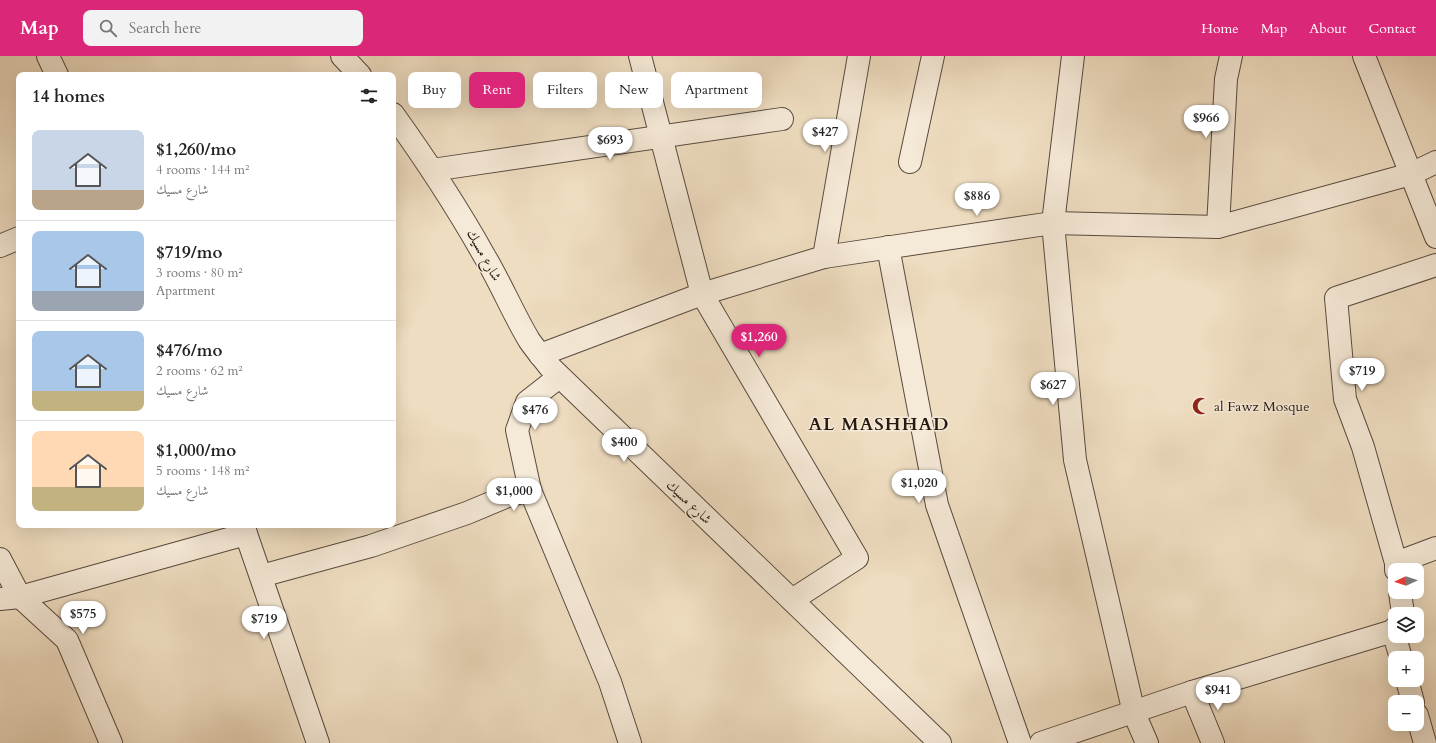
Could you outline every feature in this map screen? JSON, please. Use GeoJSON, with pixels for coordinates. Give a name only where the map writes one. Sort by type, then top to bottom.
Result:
{"type":"FeatureCollection","features":[{"type":"Feature","properties":{"kind":"street"},"geometry":{"type":"LineString","coordinates":[[48,56],[55,72]]}},
{"type":"Feature","properties":{"kind":"street"},"geometry":{"type":"LineString","coordinates":[[342,56],[357,72]]}},
{"type":"Feature","properties":{"kind":"street"},"geometry":{"type":"LineString","coordinates":[[640,56],[702,294],[857,558],[792,600]]}},
{"type":"Feature","properties":{"kind":"street"},"geometry":{"type":"LineString","coordinates":[[824,257],[859,56]]}},
{"type":"Feature","properties":{"kind":"street"},"geometry":{"type":"LineString","coordinates":[[910,162],[933,56]]}},
{"type":"Feature","properties":{"kind":"street"},"geometry":{"type":"LineString","coordinates":[[1073,56],[1053,223],[1075,460],[1134,713],[1147,743]]}},
{"type":"Feature","properties":{"kind":"street"},"geometry":{"type":"LineString","coordinates":[[1218,227],[1226,79],[1231,56]]}},
{"type":"Feature","properties":{"kind":"street"},"geometry":{"type":"LineString","coordinates":[[1364,56],[1436,237]]}},
{"type":"Feature","properties":{"kind":"street","name":"شارع مسيك"},"geometry":{"type":"LineString","coordinates":[[396,118],[432,170],[468,227],[490,265],[521,326],[540,355],[559,377],[940,743]]}},
{"type":"Feature","properties":{"kind":"street"},"geometry":{"type":"LineString","coordinates":[[432,170],[782,119]]}},
{"type":"Feature","properties":{"kind":"street"},"geometry":{"type":"LineString","coordinates":[[540,355],[702,294],[824,257],[1053,223],[1218,227],[1411,174],[1436,162]]}},
{"type":"Feature","properties":{"kind":"street"},"geometry":{"type":"LineString","coordinates":[[0,246],[16,239]]}},
{"type":"Feature","properties":{"kind":"street"},"geometry":{"type":"LineString","coordinates":[[888,247],[937,505],[1020,743]]}},
{"type":"Feature","properties":{"kind":"street"},"geometry":{"type":"LineString","coordinates":[[1395,563],[1363,447],[1345,398],[1336,298],[1436,265]]}},
{"type":"Feature","properties":{"kind":"street"},"geometry":{"type":"LineString","coordinates":[[559,377],[527,402],[518,430],[530,490],[610,682],[630,743]]}},
{"type":"Feature","properties":{"kind":"street"},"geometry":{"type":"LineString","coordinates":[[261,576],[371,546],[467,514],[510,495],[530,490]]}},
{"type":"Feature","properties":{"kind":"street"},"geometry":{"type":"LineString","coordinates":[[10,598],[245,530],[318,743]]}},
{"type":"Feature","properties":{"kind":"street"},"geometry":{"type":"LineString","coordinates":[[1404,563],[1436,548]]}},
{"type":"Feature","properties":{"kind":"street"},"geometry":{"type":"LineString","coordinates":[[0,559],[10,598],[67,640],[111,743]]}},
{"type":"Feature","properties":{"kind":"street"},"geometry":{"type":"LineString","coordinates":[[1041,743],[1388,628]]}},
{"type":"Feature","properties":{"kind":"street"},"geometry":{"type":"LineString","coordinates":[[1192,692],[1213,743]]}},
{"type":"Feature","properties":{"kind":"street"},"geometry":{"type":"LineString","coordinates":[[1422,731],[1425,743]]}},
{"type":"Feature","properties":{"kind":"place","name":"al Fawz Mosque"},"geometry":{"type":"Point","coordinates":[1201,406]}},
{"type":"Feature","properties":{"kind":"district","name":"AL MASHHAD"},"geometry":{"type":"Point","coordinates":[879,424]}}]}
